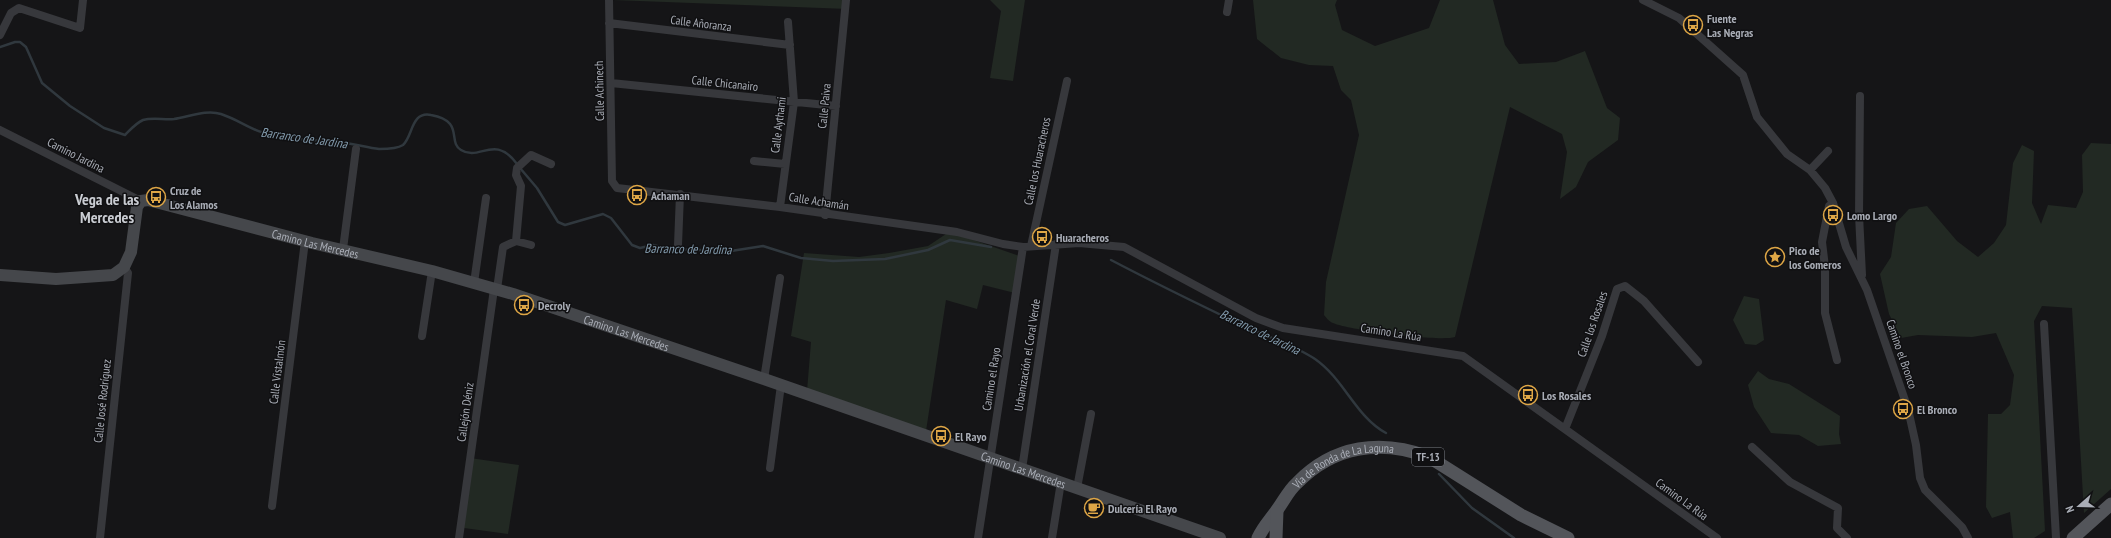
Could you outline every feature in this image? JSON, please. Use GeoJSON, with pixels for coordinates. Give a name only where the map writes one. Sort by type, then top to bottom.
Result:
{"type":"FeatureCollection","features":[{"type":"Feature","properties":{"kind":"main road","name":"Camino Las Mercedes"},"geometry":{"type":"LineString","coordinates":[[141,201],[148,200],[305,241],[432,271],[496,289],[782,385],[1061,482],[1198,534],[1220,538]]}},
{"type":"Feature","properties":{"kind":"main road"},"geometry":{"type":"LineString","coordinates":[[0,275],[56,279],[96,277],[114,274],[124,267],[131,252],[137,207],[141,201]]}},
{"type":"Feature","properties":{"kind":"main road","name":"Vía de Ronda de La Laguna"},"geometry":{"type":"LineString","coordinates":[[1258,538],[1296,483],[1312,469],[1328,459],[1348,451],[1368,447],[1391,447],[1429,457],[1521,515],[1568,538]]}},
{"type":"Feature","properties":{"kind":"main road"},"geometry":{"type":"LineString","coordinates":[[2074,538],[2111,504]]}},
{"type":"Feature","properties":{"kind":"main road"},"geometry":{"type":"LineString","coordinates":[[1276,538],[1277,510]]}},
{"type":"Feature","properties":{"kind":"street"},"geometry":{"type":"LineString","coordinates":[[0,35],[11,12],[18,8],[80,28],[83,0]]}},
{"type":"Feature","properties":{"kind":"street","name":"Calle Achinech"},"geometry":{"type":"LineString","coordinates":[[609,0],[612,181]]}},
{"type":"Feature","properties":{"kind":"street","name":"Calle Paiva"},"geometry":{"type":"LineString","coordinates":[[826,215],[846,0]]}},
{"type":"Feature","properties":{"kind":"street"},"geometry":{"type":"LineString","coordinates":[[1227,12],[1229,0]]}},
{"type":"Feature","properties":{"kind":"street"},"geometry":{"type":"LineString","coordinates":[[1644,0],[1679,18],[1743,75],[1757,117],[1787,154],[1810,170],[1825,188],[1833,203],[1846,247],[1862,280]]}},
{"type":"Feature","properties":{"kind":"street","name":"Calle Aythami"},"geometry":{"type":"LineString","coordinates":[[780,207],[794,102],[788,22]]}},
{"type":"Feature","properties":{"kind":"street","name":"Calle Añoranza"},"geometry":{"type":"LineString","coordinates":[[609,23],[790,46]]}},
{"type":"Feature","properties":{"kind":"street","name":"Calle los Huaracheros"},"geometry":{"type":"LineString","coordinates":[[1027,247],[1067,81]]}},
{"type":"Feature","properties":{"kind":"street","name":"Calle Chicanairo"},"geometry":{"type":"LineString","coordinates":[[611,83],[836,106]]}},
{"type":"Feature","properties":{"kind":"street"},"geometry":{"type":"LineString","coordinates":[[1860,96],[1860,215],[1862,280]]}},
{"type":"Feature","properties":{"kind":"street","name":"Camino Jardina"},"geometry":{"type":"LineString","coordinates":[[0,130],[141,201]]}},
{"type":"Feature","properties":{"kind":"street"},"geometry":{"type":"LineString","coordinates":[[343,250],[356,149]]}},
{"type":"Feature","properties":{"kind":"street"},"geometry":{"type":"LineString","coordinates":[[1810,170],[1828,150]]}},
{"type":"Feature","properties":{"kind":"street"},"geometry":{"type":"LineString","coordinates":[[531,245],[516,241],[521,186],[516,174],[519,166],[531,154],[551,164]]}},
{"type":"Feature","properties":{"kind":"street"},"geometry":{"type":"LineString","coordinates":[[754,161],[785,164]]}},
{"type":"Feature","properties":{"kind":"street","name":"Calle Achamán"},"geometry":{"type":"LineString","coordinates":[[612,181],[617,188],[680,194],[957,232],[1003,244],[1027,247]]}},
{"type":"Feature","properties":{"kind":"street"},"geometry":{"type":"LineString","coordinates":[[678,245],[680,194]]}},
{"type":"Feature","properties":{"kind":"street"},"geometry":{"type":"LineString","coordinates":[[474,283],[486,198]]}},
{"type":"Feature","properties":{"kind":"street"},"geometry":{"type":"LineString","coordinates":[[1833,203],[1829,206],[1822,242],[1825,266],[1825,313],[1837,360]]}},
{"type":"Feature","properties":{"kind":"street","name":"Calle Vistalmón"},"geometry":{"type":"LineString","coordinates":[[272,506],[305,241]]}},
{"type":"Feature","properties":{"kind":"street","name":"Callejón Déniz"},"geometry":{"type":"LineString","coordinates":[[459,538],[503,248],[516,241]]}},
{"type":"Feature","properties":{"kind":"street","name":"Camino La Rúa"},"geometry":{"type":"LineString","coordinates":[[1027,247],[1079,243],[1124,248],[1256,318],[1284,328],[1462,356],[1717,538]]}},
{"type":"Feature","properties":{"kind":"street","name":"Urbanización el Coral Verde"},"geometry":{"type":"LineString","coordinates":[[1022,469],[1056,244]]}},
{"type":"Feature","properties":{"kind":"street","name":"Camino el Rayo"},"geometry":{"type":"LineString","coordinates":[[978,538],[990,458],[1027,247]]}},
{"type":"Feature","properties":{"kind":"street","name":"Calle José Rodríguez"},"geometry":{"type":"LineString","coordinates":[[100,538],[128,273],[124,267]]}},
{"type":"Feature","properties":{"kind":"street"},"geometry":{"type":"LineString","coordinates":[[422,336],[432,271]]}},
{"type":"Feature","properties":{"kind":"street"},"geometry":{"type":"LineString","coordinates":[[764,379],[780,278]]}},
{"type":"Feature","properties":{"kind":"street","name":"Camino el Bronco"},"geometry":{"type":"LineString","coordinates":[[1862,280],[1908,409],[1916,445],[1920,478],[1925,490],[1962,527],[1968,538]]}},
{"type":"Feature","properties":{"kind":"street","name":"Calle los Rosales"},"geometry":{"type":"LineString","coordinates":[[1565,430],[1602,336],[1617,289],[1625,286],[1644,301],[1698,362]]}},
{"type":"Feature","properties":{"kind":"street"},"geometry":{"type":"LineString","coordinates":[[2044,324],[2056,538]]}},
{"type":"Feature","properties":{"kind":"street"},"geometry":{"type":"LineString","coordinates":[[770,468],[782,385]]}},
{"type":"Feature","properties":{"kind":"street"},"geometry":{"type":"LineString","coordinates":[[1077,488],[1091,414]]}},
{"type":"Feature","properties":{"kind":"street"},"geometry":{"type":"LineString","coordinates":[[1752,447],[1790,482],[1838,508],[1837,528],[1847,538]]}},
{"type":"Feature","properties":{"kind":"street"},"geometry":{"type":"LineString","coordinates":[[1052,538],[1061,482]]}},
{"type":"Feature","properties":{"kind":"shaded area"},"geometry":{"type":"Polygon","coordinates":[[[613,0],[849,0],[848,9],[613,0]]]}},
{"type":"Feature","properties":{"kind":"shaded area"},"geometry":{"type":"Polygon","coordinates":[[[990,0],[1025,0],[1013,81],[990,78],[1001,11],[990,0]]]}},
{"type":"Feature","properties":{"kind":"shaded area"},"geometry":{"type":"Polygon","coordinates":[[[1253,0],[1337,0],[1335,5],[1342,30],[1375,46],[1429,28],[1440,0],[1493,0],[1505,45],[1519,64],[1556,62],[1585,51],[1607,108],[1620,118],[1618,140],[1588,162],[1576,187],[1560,199],[1567,152],[1562,134],[1510,107],[1455,337],[1414,337],[1356,329],[1329,321],[1324,315],[1326,282],[1359,135],[1351,100],[1341,90],[1333,66],[1309,65],[1281,58],[1257,39],[1253,0]]]}},
{"type":"Feature","properties":{"kind":"shaded area"},"geometry":{"type":"Polygon","coordinates":[[[2091,143],[2111,144],[2111,489],[2084,513],[2072,308],[2042,306],[2034,321],[2045,531],[2034,538],[2013,538],[2010,512],[1992,518],[1986,507],[1988,414],[2001,414],[2010,405],[2014,375],[1996,333],[1972,337],[1918,335],[1901,338],[1889,314],[1880,274],[1891,257],[1896,223],[1909,209],[1927,206],[1957,241],[1978,257],[1994,243],[2006,225],[2013,163],[2022,145],[2034,151],[2032,203],[2041,224],[2048,205],[2076,208],[2083,192],[2082,155],[2091,143]]]}},
{"type":"Feature","properties":{"kind":"shaded area"},"geometry":{"type":"Polygon","coordinates":[[[946,234],[959,235],[1025,258],[1019,294],[983,285],[977,309],[946,300],[926,431],[807,391],[811,342],[791,336],[804,253],[859,257],[889,253],[928,246],[946,234]]]}},
{"type":"Feature","properties":{"kind":"shaded area"},"geometry":{"type":"Polygon","coordinates":[[[1744,296],[1759,299],[1764,340],[1756,345],[1745,344],[1733,320],[1744,296]]]}},
{"type":"Feature","properties":{"kind":"shaded area"},"geometry":{"type":"Polygon","coordinates":[[[1758,371],[1769,379],[1789,384],[1840,416],[1839,434],[1841,444],[1818,446],[1799,435],[1771,433],[1754,407],[1748,385],[1758,371]]]}},
{"type":"Feature","properties":{"kind":"shaded area"},"geometry":{"type":"Polygon","coordinates":[[[470,458],[519,465],[508,534],[464,528],[470,458]]]}},
{"type":"Feature","properties":{"kind":"waterway","name":"Barranco de Jardina"},"geometry":{"type":"LineString","coordinates":[[0,47],[15,42],[20,42],[26,47],[42,83],[70,106],[104,128],[125,135],[143,120],[174,119],[210,112],[221,114],[255,130],[269,134],[388,149],[403,145],[416,120],[424,115],[431,115],[448,122],[454,132],[455,142],[461,150],[468,153],[494,149],[501,150],[509,155],[517,164]]}},
{"type":"Feature","properties":{"kind":"waterway","name":"Barranco de Jardina"},"geometry":{"type":"LineString","coordinates":[[520,168],[537,188],[558,222],[565,225],[603,214],[611,218],[632,245],[640,248],[653,245],[668,249],[731,251],[763,246],[801,258],[833,261],[885,259],[928,250],[950,240],[991,247]]}},
{"type":"Feature","properties":{"kind":"waterway","name":"Barranco de Jardina"},"geometry":{"type":"LineString","coordinates":[[1111,260],[1244,326],[1290,345],[1315,359],[1334,377],[1366,418],[1386,433]]}},
{"type":"Feature","properties":{"kind":"waterway"},"geometry":{"type":"LineString","coordinates":[[1439,474],[1472,508],[1514,538]]}},
{"type":"Feature","properties":{"kind":"place","name":"Fuente Las Negras"},"geometry":{"type":"Point","coordinates":[1693,25]}},
{"type":"Feature","properties":{"kind":"place","name":"Achaman"},"geometry":{"type":"Point","coordinates":[637,195]}},
{"type":"Feature","properties":{"kind":"place","name":"Cruz de Los Alamos"},"geometry":{"type":"Point","coordinates":[156,197]}},
{"type":"Feature","properties":{"kind":"place","name":"Lomo Largo"},"geometry":{"type":"Point","coordinates":[1833,215]}},
{"type":"Feature","properties":{"kind":"place","name":"Huaracheros"},"geometry":{"type":"Point","coordinates":[1042,237]}},
{"type":"Feature","properties":{"kind":"place","name":"Pico de los Gomeros"},"geometry":{"type":"Point","coordinates":[1775,257]}},
{"type":"Feature","properties":{"kind":"place","name":"Decroly"},"geometry":{"type":"Point","coordinates":[524,305]}},
{"type":"Feature","properties":{"kind":"place","name":"Los Rosales"},"geometry":{"type":"Point","coordinates":[1528,395]}},
{"type":"Feature","properties":{"kind":"place","name":"El Bronco"},"geometry":{"type":"Point","coordinates":[1903,409]}},
{"type":"Feature","properties":{"kind":"place","name":"El Rayo"},"geometry":{"type":"Point","coordinates":[941,436]}},
{"type":"Feature","properties":{"kind":"place","name":"Dulcería El Rayo"},"geometry":{"type":"Point","coordinates":[1094,508]}},
{"type":"Feature","properties":{"kind":"district","name":"Vega de las Mercedes"},"geometry":{"type":"Point","coordinates":[107,208]}}]}
